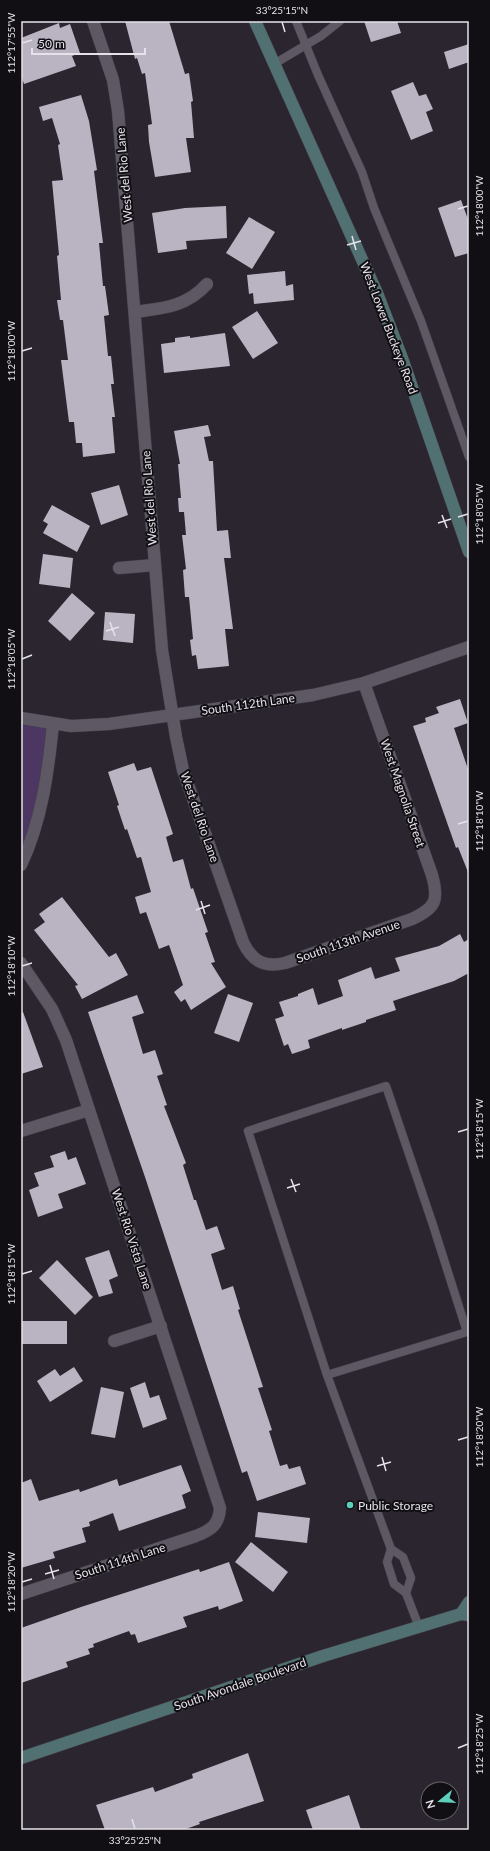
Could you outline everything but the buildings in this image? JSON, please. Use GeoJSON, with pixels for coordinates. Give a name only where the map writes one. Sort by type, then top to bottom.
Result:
{"type":"FeatureCollection","features":[{"type":"Feature","properties":{"kind":"main road","name":"West Lower Buckeye Road"},"geometry":{"type":"LineString","coordinates":[[255,21],[377,293],[402,358],[469,552]]}},
{"type":"Feature","properties":{"kind":"main road","name":"South Avondale Boulevard"},"geometry":{"type":"LineString","coordinates":[[21,1758],[323,1656],[419,1627],[465,1615],[469,1602]]}},
{"type":"Feature","properties":{"kind":"street","name":"West del Rio Lane"},"geometry":{"type":"LineString","coordinates":[[93,21],[116,95],[135,312],[154,566],[160,632],[172,715],[183,770],[240,935],[246,950],[259,962]]}},
{"type":"Feature","properties":{"kind":"street"},"geometry":{"type":"LineString","coordinates":[[135,312],[168,308],[180,304],[190,299],[207,284]]}},
{"type":"Feature","properties":{"kind":"street"},"geometry":{"type":"LineString","coordinates":[[119,568],[154,566]]}},
{"type":"Feature","properties":{"kind":"street","name":"South 112th Lane"},"geometry":{"type":"LineString","coordinates":[[21,718],[71,726],[109,724],[312,695],[364,683],[469,647]]}},
{"type":"Feature","properties":{"kind":"street","name":"West Magnolia Street"},"geometry":{"type":"LineString","coordinates":[[364,683],[432,875],[436,896],[434,905]]}},
{"type":"Feature","properties":{"kind":"street"},"geometry":{"type":"LineString","coordinates":[[21,865],[30,845],[41,808],[53,724]]}},
{"type":"Feature","properties":{"kind":"street","name":"South 113th Avenue"},"geometry":{"type":"LineString","coordinates":[[259,962],[271,965],[285,963],[412,918],[428,910],[434,905]]}},
{"type":"Feature","properties":{"kind":"street","name":"West Rio Vista Lane"},"geometry":{"type":"LineString","coordinates":[[21,963],[42,993],[60,1025],[218,1500],[220,1508],[217,1523]]}},
{"type":"Feature","properties":{"kind":"street"},"geometry":{"type":"LineString","coordinates":[[21,1131],[89,1110]]}},
{"type":"Feature","properties":{"kind":"street"},"geometry":{"type":"LineString","coordinates":[[114,1341],[161,1326]]}},
{"type":"Feature","properties":{"kind":"street","name":"South 114th Lane"},"geometry":{"type":"LineString","coordinates":[[21,1594],[196,1536],[211,1529],[217,1523]]}},
{"type":"Feature","properties":{"kind":"lane"},"geometry":{"type":"LineString","coordinates":[[296,21],[362,172],[374,208],[421,321],[469,457]]}},
{"type":"Feature","properties":{"kind":"lane"},"geometry":{"type":"LineString","coordinates":[[274,64],[321,36],[340,21]]}},
{"type":"Feature","properties":{"kind":"lane"},"geometry":{"type":"LineString","coordinates":[[327,1375],[467,1332],[386,1086],[248,1131],[327,1375],[391,1549],[403,1557],[411,1578],[406,1593]]}},
{"type":"Feature","properties":{"kind":"lane"},"geometry":{"type":"LineString","coordinates":[[391,1549],[387,1562],[394,1584],[406,1593],[419,1627]]}},
{"type":"Feature","properties":{"kind":"shaded area"},"geometry":{"type":"Polygon","coordinates":[[[21,718],[53,724],[48,768],[21,865],[21,718]]]}},
{"type":"Feature","properties":{"kind":"place","name":"Public Storage"},"geometry":{"type":"Point","coordinates":[350,1505]}}]}
